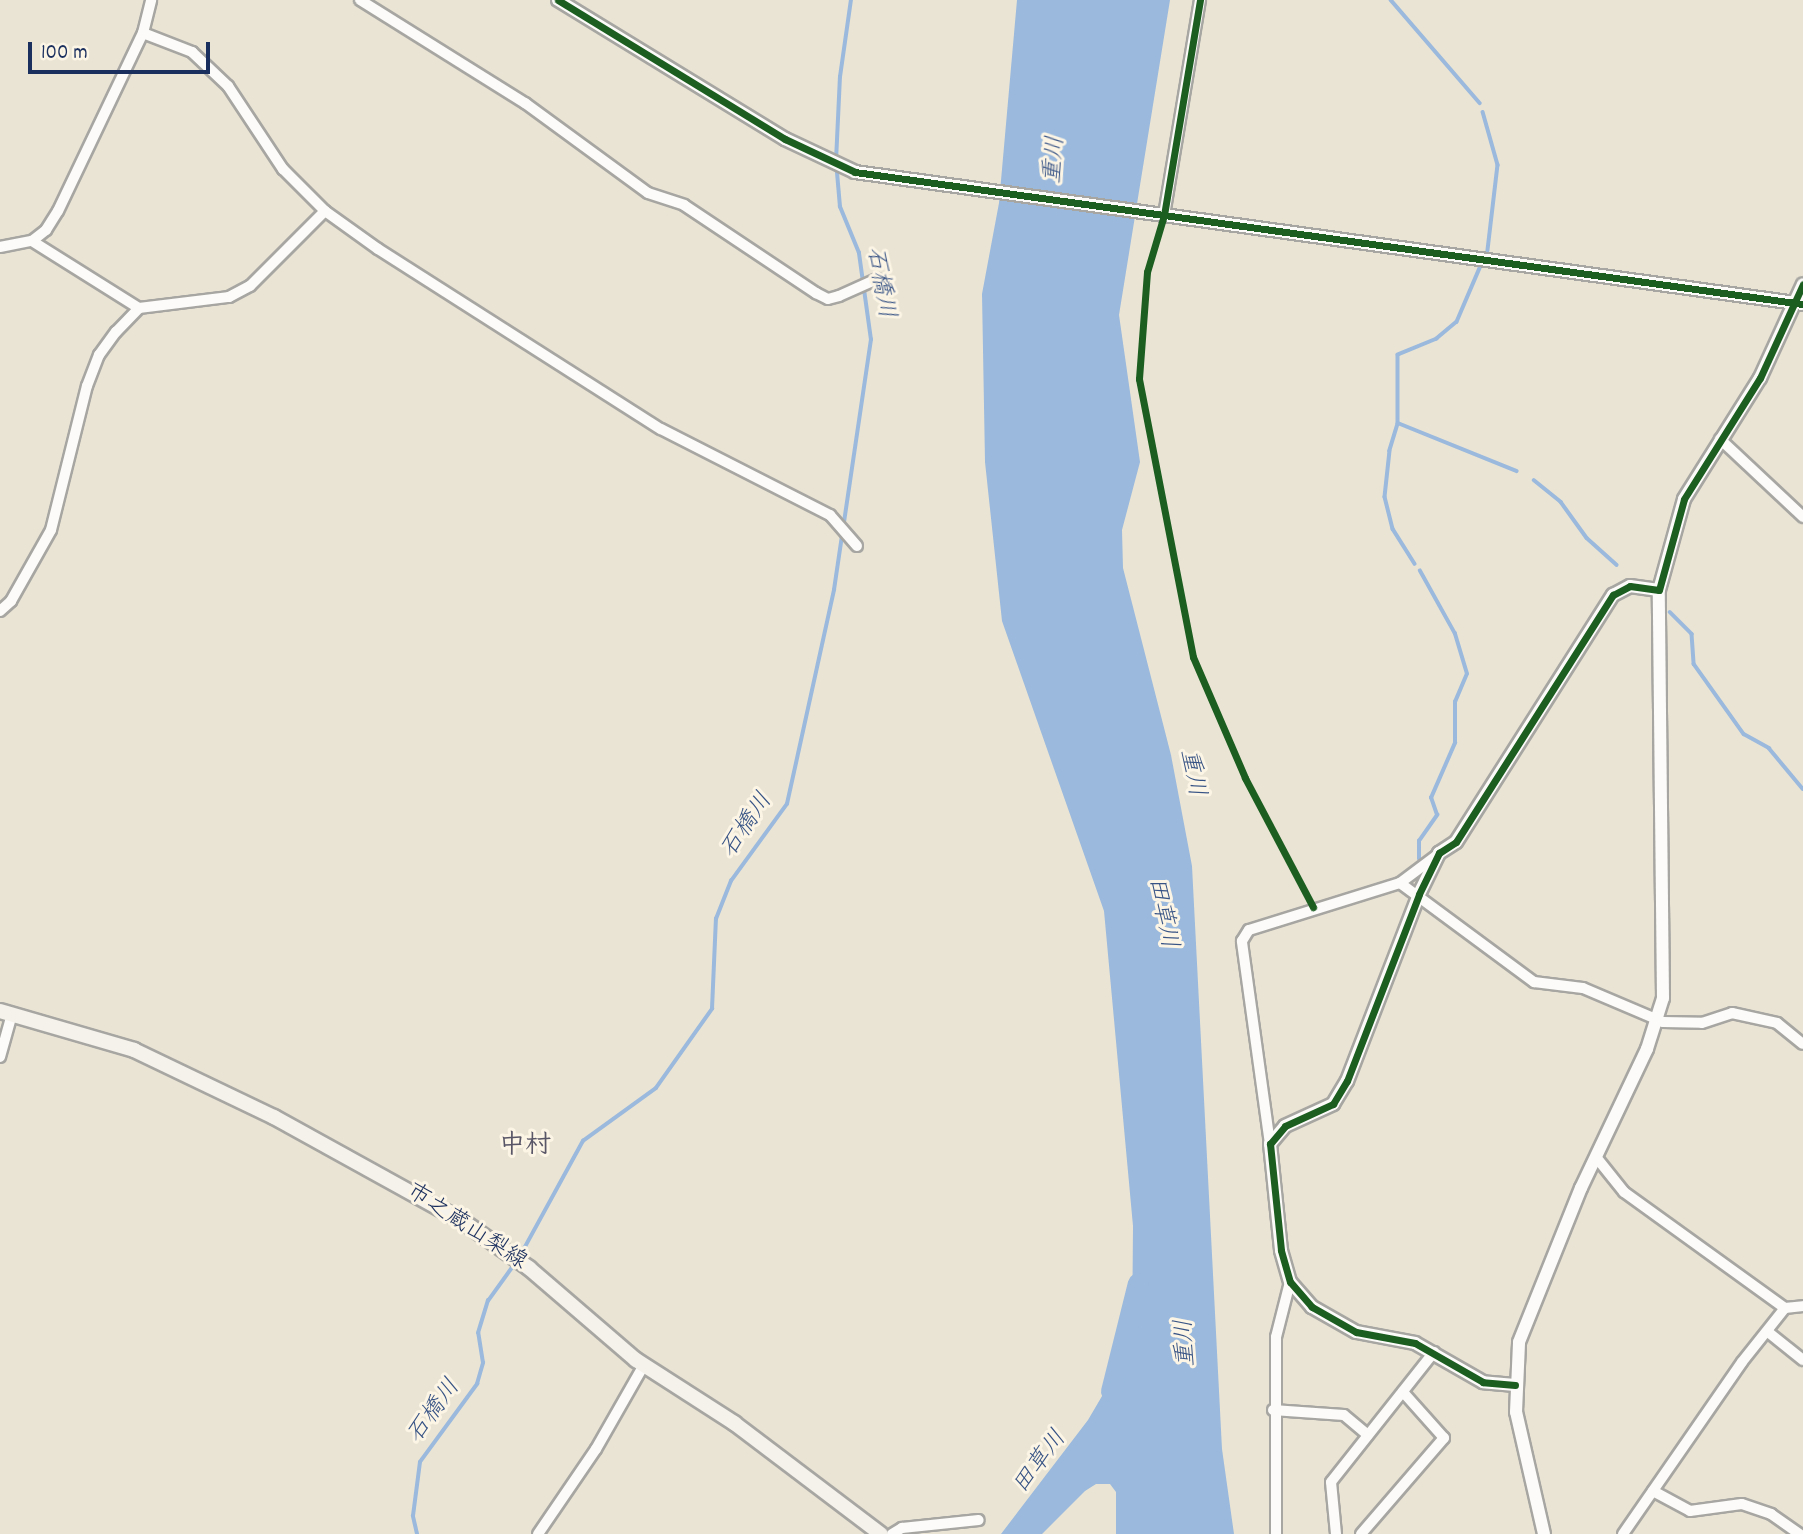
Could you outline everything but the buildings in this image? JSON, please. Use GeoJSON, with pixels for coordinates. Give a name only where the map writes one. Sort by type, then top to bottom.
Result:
{"type":"FeatureCollection","features":[{"type":"Feature","properties":{"kind":"main road","name":"市之蔵山梨線"},"geometry":{"type":"LineString","coordinates":[[6,1012],[134,1050],[198,1079],[416,1195],[519,1260],[644,1366],[734,1423],[881,1534]]}},
{"type":"Feature","properties":{"kind":"street"},"geometry":{"type":"LineString","coordinates":[[0,247],[32,241],[46,230],[58,211],[143,33],[151,0]]}},
{"type":"Feature","properties":{"kind":"street"},"geometry":{"type":"LineString","coordinates":[[360,0],[525,103],[648,192],[684,205],[828,299],[876,279]]}},
{"type":"Feature","properties":{"kind":"street"},"geometry":{"type":"LineString","coordinates":[[558,0],[827,162],[855,172],[979,192],[1164,215],[1799,304]]}},
{"type":"Feature","properties":{"kind":"street"},"geometry":{"type":"LineString","coordinates":[[1164,215],[1200,0]]}},
{"type":"Feature","properties":{"kind":"street"},"geometry":{"type":"LineString","coordinates":[[143,33],[192,52],[219,78],[261,142],[325,211],[594,389],[673,436],[830,515],[857,546]]}},
{"type":"Feature","properties":{"kind":"street"},"geometry":{"type":"LineString","coordinates":[[32,241],[139,308],[229,297],[250,286],[325,211]]}},
{"type":"Feature","properties":{"kind":"street"},"geometry":{"type":"LineString","coordinates":[[1544,1534],[1520,1434],[1515,1385],[1525,1318],[1659,1017],[1666,964],[1658,716],[1659,590],[1684,499],[1760,378],[1799,304],[1803,284]]}},
{"type":"Feature","properties":{"kind":"street"},"geometry":{"type":"LineString","coordinates":[[0,611],[11,601],[51,530],[99,355],[139,308]]}},
{"type":"Feature","properties":{"kind":"street"},"geometry":{"type":"LineString","coordinates":[[1720,439],[1803,517]]}},
{"type":"Feature","properties":{"kind":"street"},"geometry":{"type":"LineString","coordinates":[[1276,1534],[1273,1410],[1276,1338],[1290,1282],[1281,1250],[1270,1143],[1242,941],[1249,930],[1399,883],[1456,842],[1612,595],[1630,586],[1659,590]]}},
{"type":"Feature","properties":{"kind":"street"},"geometry":{"type":"LineString","coordinates":[[1270,1143],[1285,1126],[1333,1104],[1347,1081],[1419,894],[1439,853]]}},
{"type":"Feature","properties":{"kind":"street"},"geometry":{"type":"LineString","coordinates":[[1399,883],[1419,894],[1534,982],[1583,988],[1681,1025],[1732,1013],[1777,1023],[1803,1044]]}},
{"type":"Feature","properties":{"kind":"street"},"geometry":{"type":"LineString","coordinates":[[0,1057],[6,1012]]}},
{"type":"Feature","properties":{"kind":"street"},"geometry":{"type":"LineString","coordinates":[[1596,1157],[1624,1192],[1785,1308],[1803,1307]]}},
{"type":"Feature","properties":{"kind":"street"},"geometry":{"type":"LineString","coordinates":[[1290,1282],[1334,1322],[1434,1352],[1483,1382],[1515,1385]]}},
{"type":"Feature","properties":{"kind":"street"},"geometry":{"type":"LineString","coordinates":[[1623,1534],[1742,1362],[1785,1308]]}},
{"type":"Feature","properties":{"kind":"street"},"geometry":{"type":"LineString","coordinates":[[1768,1332],[1803,1360]]}},
{"type":"Feature","properties":{"kind":"street"},"geometry":{"type":"LineString","coordinates":[[1336,1534],[1332,1528],[1331,1482],[1434,1352]]}},
{"type":"Feature","properties":{"kind":"street"},"geometry":{"type":"LineString","coordinates":[[538,1534],[596,1449],[644,1366]]}},
{"type":"Feature","properties":{"kind":"street"},"geometry":{"type":"LineString","coordinates":[[1361,1534],[1444,1438],[1403,1392]]}},
{"type":"Feature","properties":{"kind":"street"},"geometry":{"type":"LineString","coordinates":[[1273,1410],[1344,1415],[1368,1435]]}},
{"type":"Feature","properties":{"kind":"street"},"geometry":{"type":"LineString","coordinates":[[1653,1491],[1690,1511],[1742,1503],[1771,1514],[1800,1534]]}},
{"type":"Feature","properties":{"kind":"street"},"geometry":{"type":"LineString","coordinates":[[892,1534],[902,1528],[979,1520]]}},
{"type":"Feature","properties":{"kind":"water","name":"重川"},"geometry":{"type":"Polygon","coordinates":[[[1017,0],[1170,0],[1119,315],[1140,462],[1122,530],[1123,568],[1171,755],[1192,866],[1222,1449],[1234,1534],[1116,1534],[1116,1492],[1110,1484],[1096,1484],[1085,1491],[1042,1534],[1001,1534],[1088,1420],[1132,1345],[1133,1226],[1104,911],[1002,621],[985,462],[982,294],[999,203],[1017,0]]]}},
{"type":"Feature","properties":{"kind":"waterway","name":"石橋川"},"geometry":{"type":"LineString","coordinates":[[836,161],[840,77],[851,0]]}},
{"type":"Feature","properties":{"kind":"waterway"},"geometry":{"type":"LineString","coordinates":[[1391,0],[1480,103]]}},
{"type":"Feature","properties":{"kind":"waterway"},"geometry":{"type":"LineString","coordinates":[[1483,112],[1498,165],[1488,250]]}},
{"type":"Feature","properties":{"kind":"waterway","name":"石橋川"},"geometry":{"type":"LineString","coordinates":[[520,1256],[583,1141],[656,1088],[712,1009],[716,919],[731,881],[787,804],[834,590],[871,340],[859,253],[840,207],[837,169]]}},
{"type":"Feature","properties":{"kind":"waterway"},"geometry":{"type":"LineString","coordinates":[[1481,266],[1457,322],[1437,339],[1398,355],[1398,423],[1517,471]]}},
{"type":"Feature","properties":{"kind":"waterway"},"geometry":{"type":"LineString","coordinates":[[1398,424],[1390,451],[1385,497],[1393,529],[1415,564]]}},
{"type":"Feature","properties":{"kind":"waterway"},"geometry":{"type":"LineString","coordinates":[[1534,480],[1561,502],[1587,538],[1617,565]]}},
{"type":"Feature","properties":{"kind":"waterway"},"geometry":{"type":"LineString","coordinates":[[1419,859],[1419,841],[1437,815],[1431,798],[1455,743],[1455,702],[1467,674],[1455,634],[1420,571]]}},
{"type":"Feature","properties":{"kind":"waterway"},"geometry":{"type":"LineString","coordinates":[[1670,612],[1692,634],[1694,664],[1744,734],[1769,748],[1803,789]]}},
{"type":"Feature","properties":{"kind":"waterway","name":"石橋川"},"geometry":{"type":"LineString","coordinates":[[417,1534],[413,1516],[420,1462],[477,1384],[483,1363],[478,1333],[488,1301],[516,1262]]}},
{"type":"Feature","properties":{"kind":"waterway","name":"田草川"},"geometry":{"type":"LineString","coordinates":[[1111,1391],[1138,1283]]}},
{"type":"Feature","properties":{"kind":"cycle path"},"geometry":{"type":"LineString","coordinates":[[558,0],[785,139],[855,172],[1803,304]]}},
{"type":"Feature","properties":{"kind":"cycle path"},"geometry":{"type":"LineString","coordinates":[[1200,0],[1164,215],[1147,272],[1139,379],[1193,657],[1245,778],[1313,907]]}},
{"type":"Feature","properties":{"kind":"cycle path"},"geometry":{"type":"LineString","coordinates":[[1515,1385],[1483,1382],[1415,1343],[1356,1332],[1312,1307],[1290,1282],[1281,1250],[1270,1144],[1285,1126],[1333,1104],[1347,1081],[1419,894],[1439,853],[1456,842],[1613,595],[1630,586],[1659,590],[1684,499],[1760,378],[1803,284]]}},
{"type":"Feature","properties":{"kind":"district","name":"中村"},"geometry":{"type":"Point","coordinates":[525,1147]}}]}
